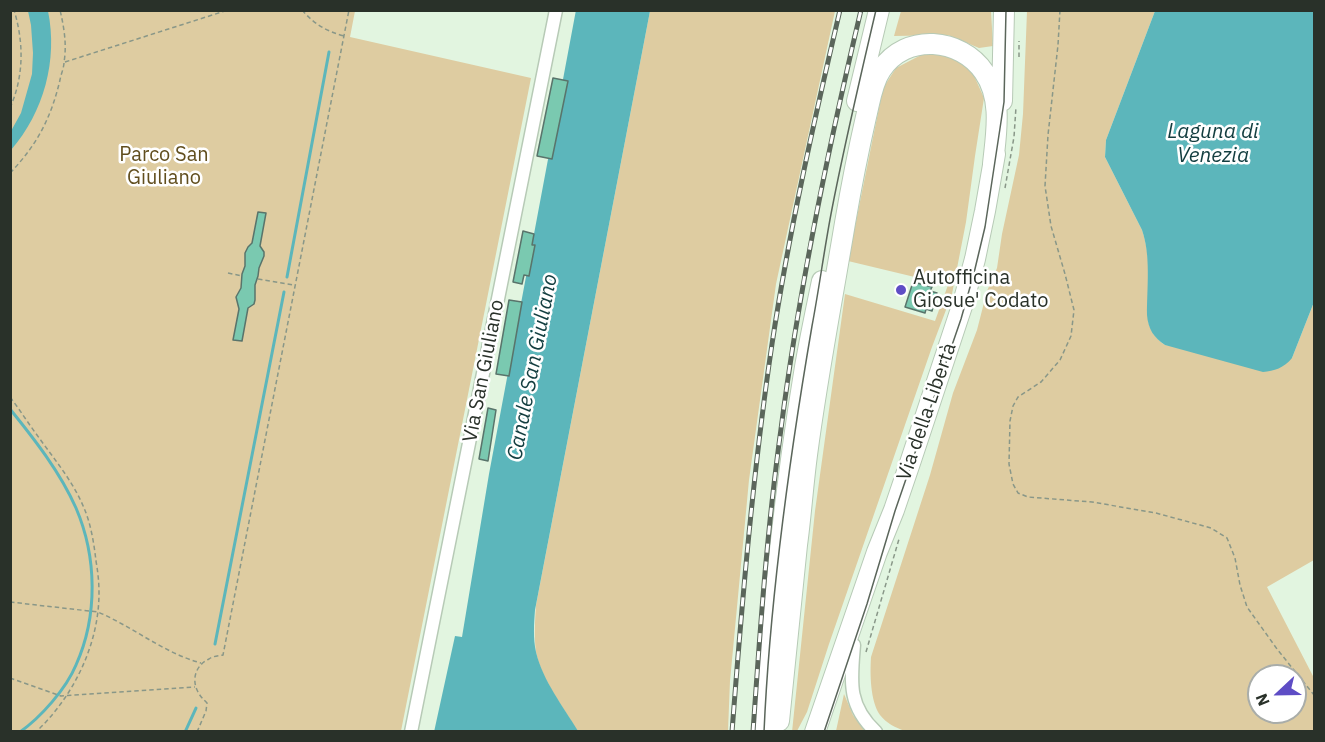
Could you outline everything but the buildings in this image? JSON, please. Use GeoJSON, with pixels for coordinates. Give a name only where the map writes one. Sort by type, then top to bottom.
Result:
{"type":"FeatureCollection","features":[{"type":"Feature","properties":{"kind":"highway"},"geometry":{"type":"LineString","coordinates":[[774,728],[797,489],[822,281],[833,216],[879,10]]}},
{"type":"Feature","properties":{"kind":"highway","name":"Via della Libertà"},"geometry":{"type":"LineString","coordinates":[[815,732],[877,552],[894,510],[963,303],[977,250],[1003,98],[1004,10]]}},
{"type":"Feature","properties":{"kind":"highway"},"geometry":{"type":"LineString","coordinates":[[774,728],[806,457],[816,393],[856,158],[872,91],[881,70],[887,63],[901,52],[914,46],[934,44],[951,46],[964,52],[979,64],[990,81],[996,99],[997,124],[993,164]]}},
{"type":"Feature","properties":{"kind":"highway"},"geometry":{"type":"LineString","coordinates":[[825,732],[875,581],[894,510]]}},
{"type":"Feature","properties":{"kind":"street","name":"Via San Giuliano"},"geometry":{"type":"LineString","coordinates":[[411,732],[556,10]]}},
{"type":"Feature","properties":{"kind":"street"},"geometry":{"type":"LineString","coordinates":[[854,645],[852,688],[863,718],[876,732]]}},
{"type":"Feature","properties":{"kind":"path"},"geometry":{"type":"LineString","coordinates":[[10,108],[18,85],[21,57],[19,30],[14,10]]}},
{"type":"Feature","properties":{"kind":"path"},"geometry":{"type":"LineString","coordinates":[[10,173],[26,156],[44,128],[56,98],[64,62],[64,27],[60,10]]}},
{"type":"Feature","properties":{"kind":"path"},"geometry":{"type":"LineString","coordinates":[[64,62],[228,10]]}},
{"type":"Feature","properties":{"kind":"path"},"geometry":{"type":"LineString","coordinates":[[302,10],[321,28],[344,36]]}},
{"type":"Feature","properties":{"kind":"path"},"geometry":{"type":"LineString","coordinates":[[197,732],[207,703],[196,687],[196,674],[202,663],[210,658],[223,655],[349,10]]}},
{"type":"Feature","properties":{"kind":"path"},"geometry":{"type":"LineString","coordinates":[[1060,10],[1047,135],[1045,186],[1051,226],[1074,310],[1071,336],[1060,360],[1041,382],[1018,397],[1012,406],[1009,464],[1013,484],[1018,493],[1028,497],[1092,502],[1156,513],[1211,528],[1227,538],[1235,558],[1247,607],[1314,695]]}},
{"type":"Feature","properties":{"kind":"path"},"geometry":{"type":"LineString","coordinates":[[228,273],[242,276]]}},
{"type":"Feature","properties":{"kind":"path"},"geometry":{"type":"LineString","coordinates":[[258,279],[295,285]]}},
{"type":"Feature","properties":{"kind":"path"},"geometry":{"type":"LineString","coordinates":[[10,398],[60,466],[84,509],[93,538],[99,593],[93,635],[83,664],[66,696],[36,732]]}},
{"type":"Feature","properties":{"kind":"path"},"geometry":{"type":"LineString","coordinates":[[10,602],[96,612],[182,656],[202,663]]}},
{"type":"Feature","properties":{"kind":"path"},"geometry":{"type":"LineString","coordinates":[[10,678],[61,696],[196,687]]}},
{"type":"Feature","properties":{"kind":"green space","name":"Parco San Giuliano"},"geometry":{"type":"Polygon","coordinates":[[[10,11],[355,11],[350,37],[531,78],[401,731],[11,731],[10,11]]]}},
{"type":"Feature","properties":{"kind":"green space"},"geometry":{"type":"Polygon","coordinates":[[[650,11],[835,11],[776,284],[749,480],[730,681],[728,731],[578,732],[548,683],[539,662],[535,640],[536,605],[650,11]]]}},
{"type":"Feature","properties":{"kind":"green space"},"geometry":{"type":"Polygon","coordinates":[[[901,11],[991,11],[993,46],[979,48],[948,35],[894,36],[901,11]]]}},
{"type":"Feature","properties":{"kind":"green space"},"geometry":{"type":"Polygon","coordinates":[[[1027,11],[1155,11],[1106,140],[1105,157],[1142,230],[1145,241],[1149,275],[1148,320],[1152,331],[1165,345],[1292,358],[1314,302],[1314,560],[1267,587],[1307,664],[1247,664],[1247,724],[1307,724],[1307,664],[1314,678],[1314,731],[905,731],[888,723],[880,715],[871,687],[871,657],[930,475],[953,393],[997,268],[1019,155],[1027,11]]]}},
{"type":"Feature","properties":{"kind":"green space"},"geometry":{"type":"Polygon","coordinates":[[[950,54],[972,71],[984,98],[966,222],[952,294],[807,712],[797,731],[792,732],[815,511],[845,294],[935,321],[948,285],[848,261],[883,88],[896,68],[921,55],[950,54]]]}},
{"type":"Feature","properties":{"kind":"green space"},"geometry":{"type":"Polygon","coordinates":[[[844,694],[853,715],[865,731],[836,731],[844,694]]]}},
{"type":"Feature","properties":{"kind":"water","name":"Canale San Giuliano"},"geometry":{"type":"Polygon","coordinates":[[[576,10],[650,11],[535,610],[534,642],[539,663],[554,693],[578,731],[434,732],[455,636],[462,637],[489,474],[576,10]]]}},
{"type":"Feature","properties":{"kind":"water"},"geometry":{"type":"Polygon","coordinates":[[[28,11],[48,11],[51,29],[49,66],[40,102],[32,119],[11,150],[11,131],[21,113],[32,74],[33,53],[28,11]]]}},
{"type":"Feature","properties":{"kind":"water","name":"Laguna di Venezia"},"geometry":{"type":"Polygon","coordinates":[[[1155,11],[1314,11],[1314,302],[1292,358],[1275,370],[1263,372],[1165,345],[1150,329],[1147,315],[1148,261],[1145,240],[1105,157],[1106,140],[1155,11]]]}},
{"type":"Feature","properties":{"kind":"waterway"},"geometry":{"type":"LineString","coordinates":[[287,277],[329,52]]}},
{"type":"Feature","properties":{"kind":"waterway"},"geometry":{"type":"LineString","coordinates":[[215,644],[284,292]]}},
{"type":"Feature","properties":{"kind":"waterway"},"geometry":{"type":"LineString","coordinates":[[10,409],[55,469],[76,508],[88,546],[92,587],[88,627],[72,674],[52,702],[20,732]]}},
{"type":"Feature","properties":{"kind":"waterway"},"geometry":{"type":"LineString","coordinates":[[185,732],[196,708]]}},
{"type":"Feature","properties":{"kind":"tram line"},"geometry":{"type":"LineString","coordinates":[[764,732],[776,579],[796,427],[831,214],[876,10]]}},
{"type":"Feature","properties":{"kind":"tram line"},"geometry":{"type":"LineString","coordinates":[[824,732],[895,511],[961,319],[974,273],[985,227],[1004,102],[1006,10]]}},
{"type":"Feature","properties":{"kind":"railway"},"geometry":{"type":"LineString","coordinates":[[732,732],[749,537],[772,344],[786,260],[840,10]]}},
{"type":"Feature","properties":{"kind":"railway"},"geometry":{"type":"LineString","coordinates":[[753,732],[768,542],[788,376],[815,219],[861,10]]}},
{"type":"Feature","properties":{"kind":"place","name":"Autofficina Giosue' Codato"},"geometry":{"type":"Point","coordinates":[901,290]}}]}
